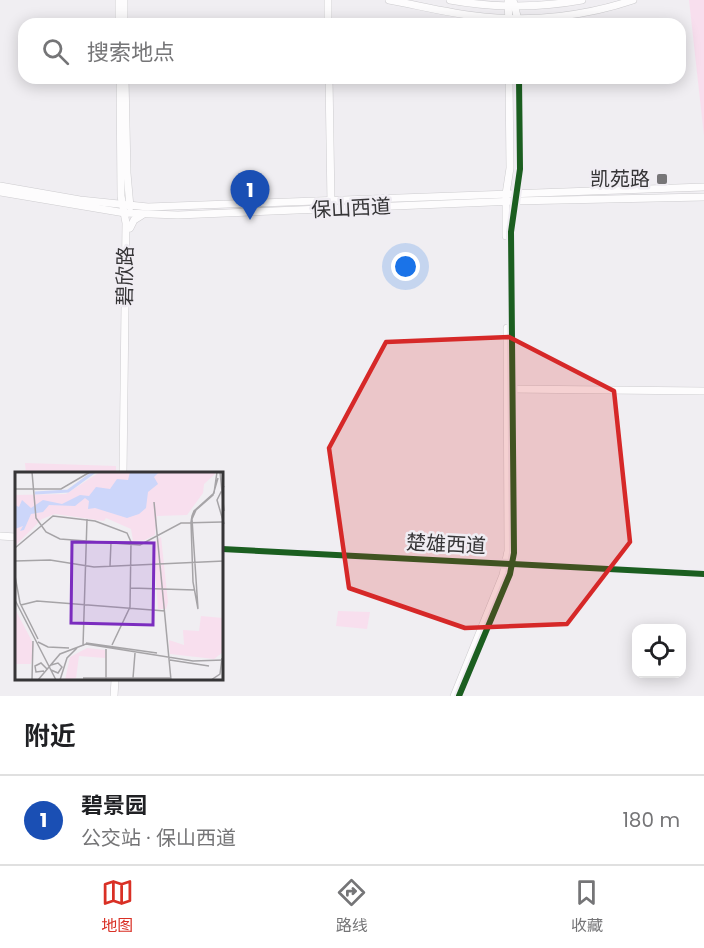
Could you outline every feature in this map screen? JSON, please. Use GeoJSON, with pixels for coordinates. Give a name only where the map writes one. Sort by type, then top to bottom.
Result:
{"type":"FeatureCollection","features":[{"type":"Feature","properties":{"kind":"street"},"geometry":{"type":"LineString","coordinates":[[119,0],[119,18]]}},
{"type":"Feature","properties":{"kind":"street"},"geometry":{"type":"LineString","coordinates":[[124,0],[124,18]]}},
{"type":"Feature","properties":{"kind":"street"},"geometry":{"type":"LineString","coordinates":[[328,0],[328,18]]}},
{"type":"Feature","properties":{"kind":"street"},"geometry":{"type":"LineString","coordinates":[[389,0],[488,18]]}},
{"type":"Feature","properties":{"kind":"street"},"geometry":{"type":"LineString","coordinates":[[450,0],[555,4],[582,0]]}},
{"type":"Feature","properties":{"kind":"street"},"geometry":{"type":"LineString","coordinates":[[544,18],[578,14],[633,0]]}},
{"type":"Feature","properties":{"kind":"street"},"geometry":{"type":"LineString","coordinates":[[509,18],[511,3]]}},
{"type":"Feature","properties":{"kind":"street"},"geometry":{"type":"LineString","coordinates":[[511,3],[518,18]]}},
{"type":"Feature","properties":{"kind":"street","name":"碧欣路"},"geometry":{"type":"LineString","coordinates":[[120,84],[121,196],[128,215],[123,472]]}},
{"type":"Feature","properties":{"kind":"street","name":"碧欣路"},"geometry":{"type":"LineString","coordinates":[[125,84],[128,215],[127,472]]}},
{"type":"Feature","properties":{"kind":"street"},"geometry":{"type":"LineString","coordinates":[[329,84],[331,205]]}},
{"type":"Feature","properties":{"kind":"street"},"geometry":{"type":"LineString","coordinates":[[459,696],[509,564],[509,84]]}},
{"type":"Feature","properties":{"kind":"street"},"geometry":{"type":"LineString","coordinates":[[510,197],[520,169],[519,84]]}},
{"type":"Feature","properties":{"kind":"street"},"geometry":{"type":"LineString","coordinates":[[0,186],[107,207],[136,218],[148,211]]}},
{"type":"Feature","properties":{"kind":"street","name":"保山西道"},"geometry":{"type":"LineString","coordinates":[[128,215],[139,209],[148,211],[331,205],[704,187]]}},
{"type":"Feature","properties":{"kind":"street"},"geometry":{"type":"LineString","coordinates":[[0,192],[107,207],[120,216],[128,215]]}},
{"type":"Feature","properties":{"kind":"street","name":"保山西道"},"geometry":{"type":"LineString","coordinates":[[510,197],[704,197]]}},
{"type":"Feature","properties":{"kind":"street"},"geometry":{"type":"LineString","coordinates":[[510,388],[704,391]]}},
{"type":"Feature","properties":{"kind":"street"},"geometry":{"type":"LineString","coordinates":[[0,536],[15,537]]}},
{"type":"Feature","properties":{"kind":"street","name":"楚雄西道"},"geometry":{"type":"LineString","coordinates":[[224,549],[704,574]]}},
{"type":"Feature","properties":{"kind":"street"},"geometry":{"type":"LineString","coordinates":[[454,696],[509,564]]}},
{"type":"Feature","properties":{"kind":"street"},"geometry":{"type":"LineString","coordinates":[[116,696],[117,681]]}},
{"type":"Feature","properties":{"kind":"highlighted area"},"geometry":{"type":"Polygon","coordinates":[[[509,337],[614,391],[630,542],[567,624],[465,628],[349,588],[329,448],[386,342],[509,337]]]}},
{"type":"Feature","properties":{"kind":"shaded area"},"geometry":{"type":"Polygon","coordinates":[[[689,0],[704,0],[704,136],[689,0]]]}},
{"type":"Feature","properties":{"kind":"shaded area"},"geometry":{"type":"Polygon","coordinates":[[[25,463],[116,466],[116,472],[26,472],[25,463]]]}},
{"type":"Feature","properties":{"kind":"shaded area"},"geometry":{"type":"Polygon","coordinates":[[[338,611],[370,612],[367,629],[336,626],[338,611]]]}},
{"type":"Feature","properties":{"kind":"cycle path"},"geometry":{"type":"LineString","coordinates":[[459,696],[510,574],[514,553],[511,232],[520,169],[519,84]]}},
{"type":"Feature","properties":{"kind":"cycle path"},"geometry":{"type":"LineString","coordinates":[[224,549],[704,574]]}},
{"type":"Feature","properties":{"kind":"place","name":"凯苑路"},"geometry":{"type":"Point","coordinates":[662,179]}},
{"type":"Feature","properties":{"kind":"place","name":"碧景园"},"geometry":{"type":"Point","coordinates":[250,220]}}]}
